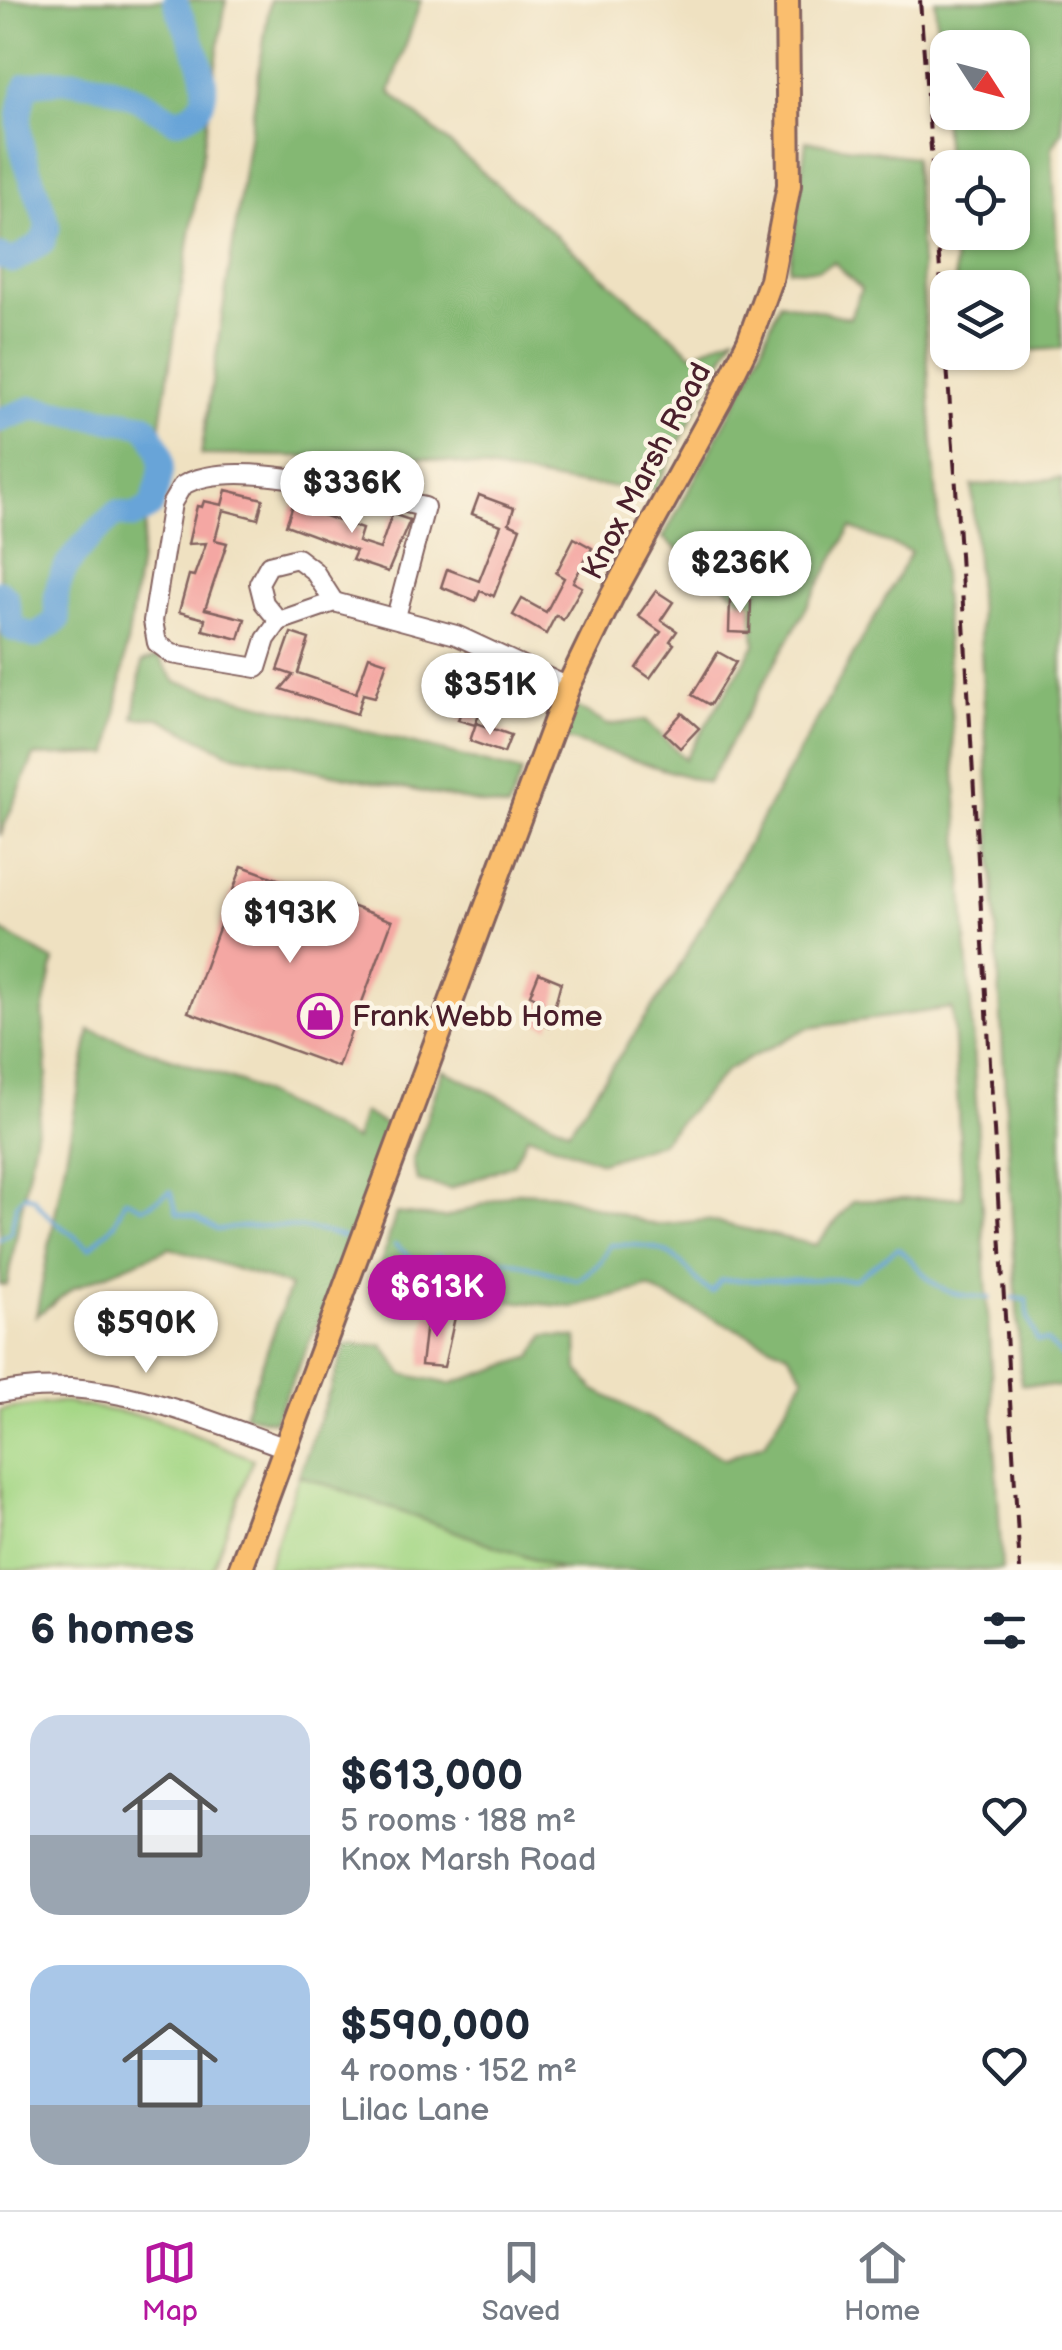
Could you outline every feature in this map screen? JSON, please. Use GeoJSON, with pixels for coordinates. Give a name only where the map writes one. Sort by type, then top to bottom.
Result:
{"type":"FeatureCollection","features":[{"type":"Feature","properties":{"kind":"main road","name":"Knox Marsh Road"},"geometry":{"type":"LineString","coordinates":[[240,1570],[568,687],[626,570],[720,400],[771,280],[789,185],[788,0]]}},
{"type":"Feature","properties":{"kind":"street"},"geometry":{"type":"LineString","coordinates":[[396,618],[425,507],[256,477],[205,477],[182,486],[172,503],[153,621],[157,643],[172,654],[257,668],[266,639],[279,620],[334,602],[478,644],[568,687]]}},
{"type":"Feature","properties":{"kind":"street"},"geometry":{"type":"LineString","coordinates":[[279,620],[264,603],[260,583],[269,565],[278,560],[306,562],[334,602]]}},
{"type":"Feature","properties":{"kind":"street"},"geometry":{"type":"LineString","coordinates":[[0,1393],[39,1388],[131,1396],[283,1447]]}},
{"type":"Feature","properties":{"kind":"green space"},"geometry":{"type":"Polygon","coordinates":[[[0,0],[226,0],[110,754],[34,756],[0,836],[0,0]]]}},
{"type":"Feature","properties":{"kind":"green space"},"geometry":{"type":"Polygon","coordinates":[[[270,0],[421,0],[390,92],[693,354],[735,335],[655,490],[567,483],[425,458],[201,455],[270,0]]]}},
{"type":"Feature","properties":{"kind":"green space"},"geometry":{"type":"Polygon","coordinates":[[[935,0],[1062,0],[1062,131],[1052,148],[1062,348],[1030,351],[1030,270],[955,270],[953,250],[1030,250],[1030,150],[945,150],[944,130],[1030,130],[1030,30],[937,30],[935,0]]]}},
{"type":"Feature","properties":{"kind":"green space"},"geometry":{"type":"Polygon","coordinates":[[[806,141],[914,157],[971,1010],[1002,1570],[562,1570],[299,1475],[346,1345],[383,1345],[403,1374],[450,1384],[532,1357],[545,1335],[577,1338],[578,1370],[594,1389],[725,1459],[765,1443],[804,1377],[788,1353],[648,1288],[572,1307],[479,1298],[379,1270],[396,1213],[445,1218],[517,1192],[555,1194],[655,1225],[707,1220],[816,1245],[853,1201],[963,1197],[952,1008],[808,1028],[727,1070],[660,1143],[601,1162],[528,1135],[513,1164],[450,1189],[417,1181],[413,1159],[443,1070],[569,1130],[674,976],[911,552],[851,528],[708,783],[561,738],[573,705],[608,725],[646,720],[685,759],[755,645],[752,607],[663,538],[751,374],[780,302],[850,318],[861,289],[834,262],[818,270],[789,269],[806,141]]]}},
{"type":"Feature","properties":{"kind":"green space"},"geometry":{"type":"Polygon","coordinates":[[[1062,478],[1062,1387],[1021,1384],[972,486],[1062,478]]]}},
{"type":"Feature","properties":{"kind":"green space"},"geometry":{"type":"Polygon","coordinates":[[[158,657],[176,682],[522,772],[508,809],[229,753],[159,718],[134,718],[142,662],[158,657]]]}},
{"type":"Feature","properties":{"kind":"green space"},"geometry":{"type":"Polygon","coordinates":[[[0,930],[54,961],[43,1013],[47,1075],[7,1285],[0,1285],[0,930]]]}},
{"type":"Feature","properties":{"kind":"green space"},"geometry":{"type":"Polygon","coordinates":[[[90,1030],[240,1082],[355,1140],[363,1112],[393,1129],[323,1312],[274,1421],[244,1415],[290,1286],[170,1248],[73,1288],[36,1316],[90,1030]]]}},
{"type":"Feature","properties":{"kind":"green space"},"geometry":{"type":"Polygon","coordinates":[[[60,1402],[154,1418],[253,1459],[212,1570],[0,1570],[0,1410],[60,1402]]]}},
{"type":"Feature","properties":{"kind":"green space"},"geometry":{"type":"Polygon","coordinates":[[[299,1475],[562,1570],[266,1570],[299,1475]]]}},
{"type":"Feature","properties":{"kind":"building"},"geometry":{"type":"Polygon","coordinates":[[[226,490],[263,499],[258,519],[223,510],[215,540],[227,543],[205,609],[245,619],[239,639],[203,630],[205,619],[179,612],[189,575],[194,576],[206,543],[188,544],[197,506],[202,507],[204,501],[222,505],[226,490]]]}},
{"type":"Feature","properties":{"kind":"building"},"geometry":{"type":"Polygon","coordinates":[[[479,495],[514,508],[509,523],[520,528],[494,596],[480,591],[476,601],[441,587],[447,569],[479,581],[501,525],[472,514],[479,495]]]}},
{"type":"Feature","properties":{"kind":"building"},"geometry":{"type":"Polygon","coordinates":[[[293,505],[362,529],[358,542],[380,549],[392,514],[410,520],[388,572],[352,560],[356,551],[286,525],[293,505]]]}},
{"type":"Feature","properties":{"kind":"building"},"geometry":{"type":"Polygon","coordinates":[[[574,538],[592,548],[573,582],[582,587],[563,620],[556,615],[546,634],[513,615],[522,599],[546,612],[564,578],[556,573],[574,538]]]}},
{"type":"Feature","properties":{"kind":"building"},"geometry":{"type":"Polygon","coordinates":[[[656,591],[673,602],[661,620],[677,631],[670,641],[674,644],[650,678],[636,668],[661,632],[638,616],[656,591]]]}},
{"type":"Feature","properties":{"kind":"building"},"geometry":{"type":"Polygon","coordinates":[[[730,600],[751,601],[750,633],[729,632],[730,600]]]}},
{"type":"Feature","properties":{"kind":"building"},"geometry":{"type":"Polygon","coordinates":[[[291,633],[309,639],[298,673],[356,693],[369,656],[387,662],[375,697],[363,694],[357,714],[281,689],[293,675],[278,670],[291,633]]]}},
{"type":"Feature","properties":{"kind":"building"},"geometry":{"type":"Polygon","coordinates":[[[718,652],[736,662],[710,705],[692,695],[718,652]]]}},
{"type":"Feature","properties":{"kind":"building"},"geometry":{"type":"Polygon","coordinates":[[[438,667],[488,689],[475,725],[458,720],[466,697],[431,685],[438,667]]]}},
{"type":"Feature","properties":{"kind":"building"},"geometry":{"type":"Polygon","coordinates":[[[682,713],[699,728],[680,748],[664,733],[682,713]]]}},
{"type":"Feature","properties":{"kind":"building"},"geometry":{"type":"Polygon","coordinates":[[[476,723],[511,735],[504,753],[470,741],[476,723]]]}},
{"type":"Feature","properties":{"kind":"building"},"geometry":{"type":"Polygon","coordinates":[[[242,866],[392,921],[338,1067],[188,1012],[242,866]]]}},
{"type":"Feature","properties":{"kind":"building"},"geometry":{"type":"Polygon","coordinates":[[[539,973],[561,982],[549,1027],[534,1021],[542,1001],[530,995],[539,973]]]}},
{"type":"Feature","properties":{"kind":"building"},"geometry":{"type":"Polygon","coordinates":[[[427,1314],[455,1317],[444,1367],[421,1365],[427,1314]]]}},
{"type":"Feature","properties":{"kind":"waterway"},"geometry":{"type":"LineString","coordinates":[[0,256],[13,261],[42,243],[48,227],[21,141],[19,123],[27,85],[68,81],[104,86],[139,99],[174,120],[193,113],[202,102],[202,70],[175,0]]}},
{"type":"Feature","properties":{"kind":"waterway"},"geometry":{"type":"LineString","coordinates":[[0,420],[33,408],[145,425],[158,446],[162,464],[151,507],[133,517],[116,513],[71,560],[58,587],[58,620],[35,636],[13,629],[6,597],[0,592]]}},
{"type":"Feature","properties":{"kind":"waterway"},"geometry":{"type":"LineString","coordinates":[[0,1239],[11,1232],[16,1205],[24,1195],[34,1198],[52,1219],[90,1248],[115,1223],[125,1199],[144,1208],[171,1191],[177,1213],[196,1217],[217,1230],[281,1226],[344,1237]]}},
{"type":"Feature","properties":{"kind":"waterway"},"geometry":{"type":"LineString","coordinates":[[395,1245],[420,1264],[439,1255],[462,1269],[465,1259],[494,1258],[578,1280],[600,1263],[610,1245],[642,1246],[670,1255],[712,1292],[721,1280],[855,1279],[898,1248],[945,1290],[990,1298]]}},
{"type":"Feature","properties":{"kind":"waterway"},"geometry":{"type":"LineString","coordinates":[[1012,1298],[1027,1300],[1028,1318],[1037,1341],[1047,1341],[1062,1356]]}},
{"type":"Feature","properties":{"kind":"railway"},"geometry":{"type":"LineString","coordinates":[[920,0],[956,487],[1020,1570]]}},
{"type":"Feature","properties":{"kind":"place","name":"Frank Webb Home"},"geometry":{"type":"Point","coordinates":[320,1016]}}]}
